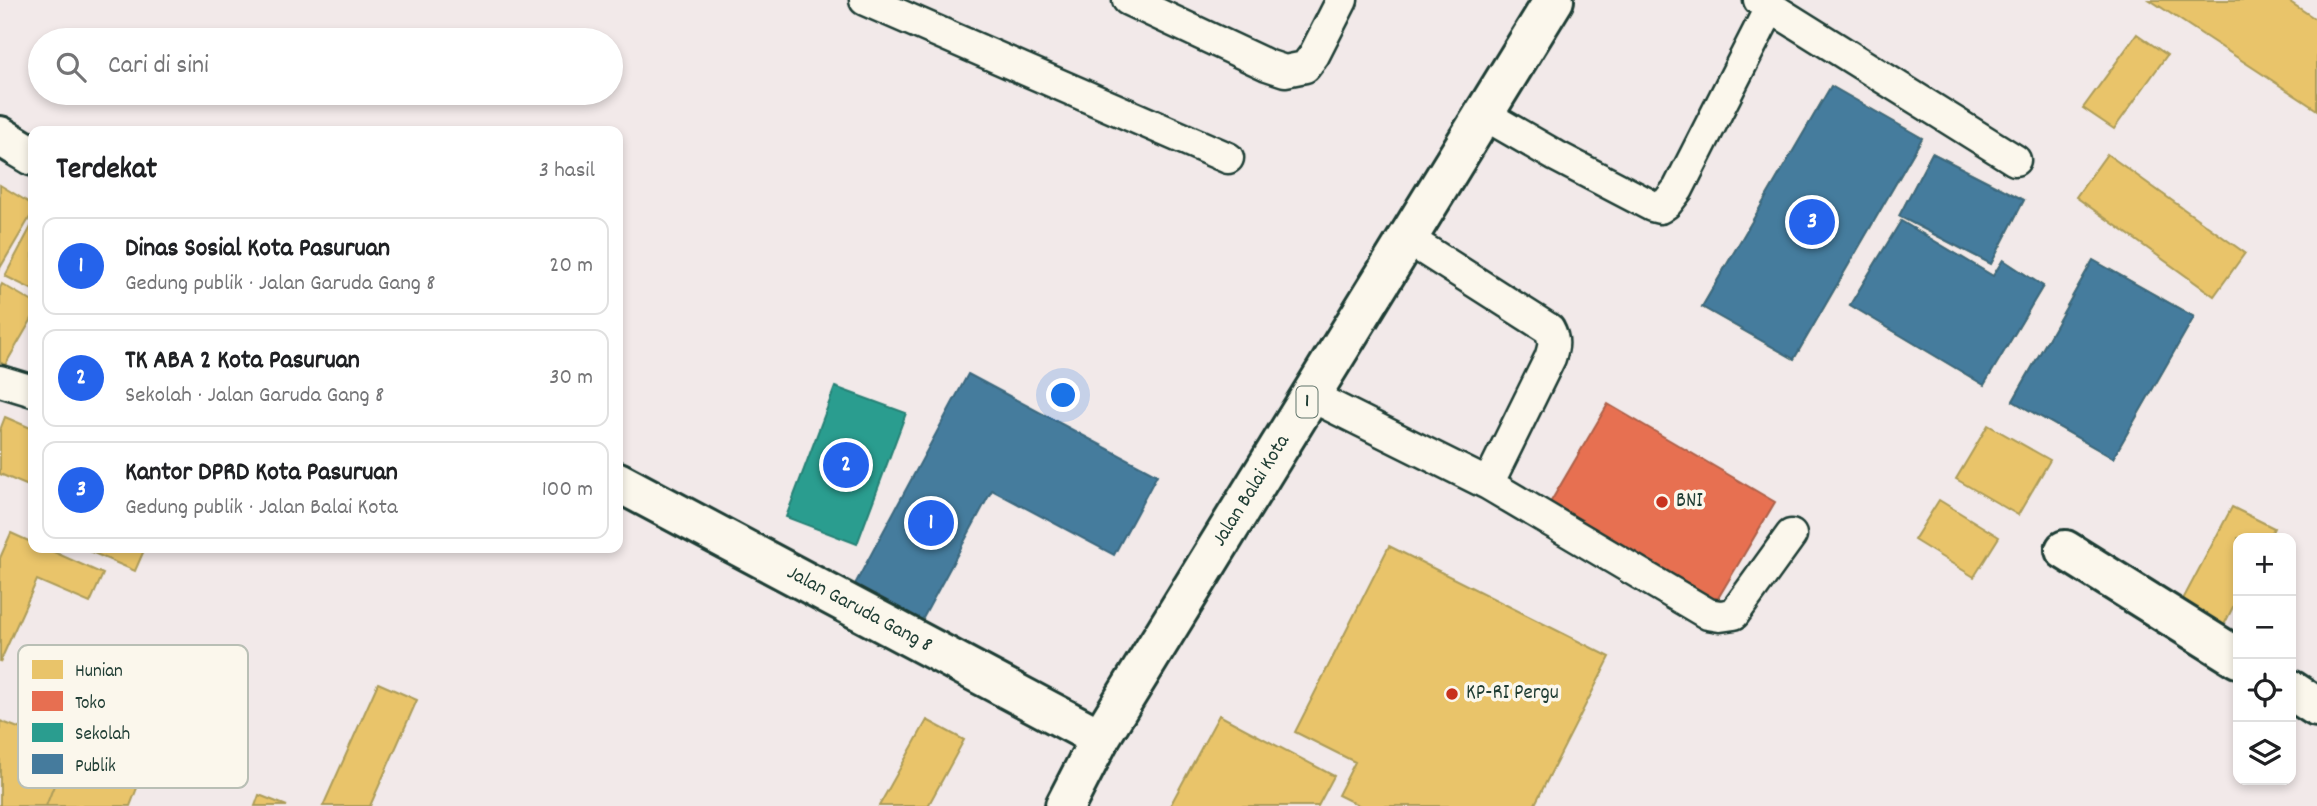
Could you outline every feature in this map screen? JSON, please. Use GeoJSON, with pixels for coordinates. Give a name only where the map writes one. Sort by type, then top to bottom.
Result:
{"type":"FeatureCollection","features":[{"type":"Feature","properties":{"kind":"main road","name":"Jalan Balai Kota"},"geometry":{"type":"LineString","coordinates":[[1065,806],[1100,738],[1554,0]]}},
{"type":"Feature","properties":{"kind":"main road"},"geometry":{"type":"LineString","coordinates":[[0,136],[28,153]]}},
{"type":"Feature","properties":{"kind":"main road","name":"Jalan Garuda Gang 8"},"geometry":{"type":"LineString","coordinates":[[623,485],[1100,738]]}},
{"type":"Feature","properties":{"kind":"main road"},"geometry":{"type":"LineString","coordinates":[[2064,550],[2233,655]]}},
{"type":"Feature","properties":{"kind":"main road"},"geometry":{"type":"LineString","coordinates":[[2296,693],[2317,707]]}},
{"type":"Feature","properties":{"kind":"lane"},"geometry":{"type":"LineString","coordinates":[[865,0],[1228,158]]}},
{"type":"Feature","properties":{"kind":"lane"},"geometry":{"type":"LineString","coordinates":[[1128,0],[1285,71],[1305,67],[1342,0]]}},
{"type":"Feature","properties":{"kind":"lane"},"geometry":{"type":"LineString","coordinates":[[1485,115],[1556,156],[1660,208],[1678,189],[1764,4],[2015,160]]}},
{"type":"Feature","properties":{"kind":"lane"},"geometry":{"type":"LineString","coordinates":[[1408,239],[1549,329],[1553,336],[1555,344],[1550,358],[1488,484]]}},
{"type":"Feature","properties":{"kind":"lane"},"geometry":{"type":"LineString","coordinates":[[0,381],[28,389]]}},
{"type":"Feature","properties":{"kind":"lane"},"geometry":{"type":"LineString","coordinates":[[1311,396],[1488,484],[1708,614],[1734,614],[1791,535]]}},
{"type":"Feature","properties":{"kind":"building: Hunian"},"geometry":{"type":"Polygon","coordinates":[[[2150,0],[2287,0],[2317,20],[2317,110],[2150,0]]]}},
{"type":"Feature","properties":{"kind":"building: Hunian"},"geometry":{"type":"Polygon","coordinates":[[[2137,34],[2167,55],[2114,129],[2083,108],[2137,34]]]}},
{"type":"Feature","properties":{"kind":"building: Hunian"},"geometry":{"type":"Polygon","coordinates":[[[1831,86],[1922,138],[1794,359],[1702,307],[1831,86]]]}},
{"type":"Feature","properties":{"kind":"building: Hunian"},"geometry":{"type":"Polygon","coordinates":[[[1932,153],[2024,200],[1991,264],[1899,216],[1932,153]]]}},
{"type":"Feature","properties":{"kind":"building: Hunian"},"geometry":{"type":"Polygon","coordinates":[[[2107,154],[2245,253],[2214,296],[2076,197],[2107,154]]]}},
{"type":"Feature","properties":{"kind":"building: Hunian"},"geometry":{"type":"Polygon","coordinates":[[[0,185],[28,202],[28,220],[0,268],[0,185]]]}},
{"type":"Feature","properties":{"kind":"building: Hunian"},"geometry":{"type":"Polygon","coordinates":[[[1901,221],[1993,276],[2003,260],[2043,286],[1984,385],[1850,305],[1901,221]]]}},
{"type":"Feature","properties":{"kind":"building: Hunian"},"geometry":{"type":"Polygon","coordinates":[[[28,232],[28,288],[5,276],[28,232]]]}},
{"type":"Feature","properties":{"kind":"building: Hunian"},"geometry":{"type":"Polygon","coordinates":[[[2093,260],[2194,317],[2113,458],[2013,401],[2093,260]]]}},
{"type":"Feature","properties":{"kind":"building: Hunian"},"geometry":{"type":"Polygon","coordinates":[[[2,284],[28,299],[28,326],[5,365],[0,362],[2,284]]]}},
{"type":"Feature","properties":{"kind":"building: Hunian"},"geometry":{"type":"Polygon","coordinates":[[[5,417],[28,427],[28,486],[0,474],[0,430],[5,417]]]}},
{"type":"Feature","properties":{"kind":"building: Hunian"},"geometry":{"type":"Polygon","coordinates":[[[1988,425],[2050,460],[2018,515],[1956,479],[1988,425]]]}},
{"type":"Feature","properties":{"kind":"building: Hunian"},"geometry":{"type":"Polygon","coordinates":[[[1939,500],[1999,537],[1974,577],[1914,540],[1939,500]]]}},
{"type":"Feature","properties":{"kind":"building: Hunian"},"geometry":{"type":"Polygon","coordinates":[[[2232,507],[2274,528],[2272,533],[2233,533],[2233,607],[2224,625],[2181,603],[2232,507]]]}},
{"type":"Feature","properties":{"kind":"building: Hunian"},"geometry":{"type":"Polygon","coordinates":[[[11,533],[28,541],[28,553],[56,553],[103,574],[90,603],[37,580],[0,662],[0,558],[11,533]]]}},
{"type":"Feature","properties":{"kind":"building: Hunian","name":"KP-RI Pergu"},"geometry":{"type":"Polygon","coordinates":[[[1389,546],[1610,657],[1534,806],[1360,806],[1338,795],[1355,762],[1295,732],[1389,546]]]}},
{"type":"Feature","properties":{"kind":"building: Hunian"},"geometry":{"type":"Polygon","coordinates":[[[94,553],[143,553],[135,571],[94,553]]]}},
{"type":"Feature","properties":{"kind":"building: Hunian"},"geometry":{"type":"Polygon","coordinates":[[[378,683],[417,700],[370,806],[323,806],[378,683]]]}},
{"type":"Feature","properties":{"kind":"building: Hunian"},"geometry":{"type":"Polygon","coordinates":[[[1219,715],[1334,776],[1318,806],[1170,806],[1219,715]]]}},
{"type":"Feature","properties":{"kind":"building: Hunian"},"geometry":{"type":"Polygon","coordinates":[[[927,720],[964,740],[928,806],[879,806],[927,720]]]}},
{"type":"Feature","properties":{"kind":"building: Hunian"},"geometry":{"type":"Polygon","coordinates":[[[0,721],[18,728],[18,788],[53,788],[46,806],[0,806],[0,721]]]}},
{"type":"Feature","properties":{"kind":"building: Hunian"},"geometry":{"type":"Polygon","coordinates":[[[53,788],[137,788],[130,806],[46,806],[53,788]]]}},
{"type":"Feature","properties":{"kind":"building: Hunian"},"geometry":{"type":"Polygon","coordinates":[[[259,795],[287,806],[255,806],[259,795]]]}},
{"type":"Feature","properties":{"kind":"building: Toko","name":"BNI"},"geometry":{"type":"Polygon","coordinates":[[[1608,404],[1775,502],[1717,600],[1550,503],[1608,404]]]}},
{"type":"Feature","properties":{"kind":"building: Sekolah"},"geometry":{"type":"Polygon","coordinates":[[[835,387],[906,413],[857,544],[786,517],[835,387]]]}},
{"type":"Feature","properties":{"kind":"building: Publik"},"geometry":{"type":"Polygon","coordinates":[[[1831,86],[1922,138],[1794,359],[1702,307],[1831,86]]]}},
{"type":"Feature","properties":{"kind":"building: Publik"},"geometry":{"type":"Polygon","coordinates":[[[1932,153],[2024,200],[1991,264],[1899,216],[1932,153]]]}},
{"type":"Feature","properties":{"kind":"building: Publik"},"geometry":{"type":"Polygon","coordinates":[[[1901,221],[1993,276],[2003,260],[2043,286],[1984,385],[1850,305],[1901,221]]]}},
{"type":"Feature","properties":{"kind":"building: Publik"},"geometry":{"type":"Polygon","coordinates":[[[2093,260],[2194,317],[2113,458],[2013,401],[2093,260]]]}},
{"type":"Feature","properties":{"kind":"building: Publik"},"geometry":{"type":"Polygon","coordinates":[[[968,374],[1157,475],[1114,555],[992,490],[921,622],[854,586],[968,374]]]}},
{"type":"Feature","properties":{"kind":"place","name":"Kantor DPRD Kota Pasuruan"},"geometry":{"type":"Point","coordinates":[1812,222]}},
{"type":"Feature","properties":{"kind":"place","name":"TK ABA 2 Kota Pasuruan"},"geometry":{"type":"Point","coordinates":[846,465]}},
{"type":"Feature","properties":{"kind":"place","name":"BNI"},"geometry":{"type":"Point","coordinates":[1662,502]}},
{"type":"Feature","properties":{"kind":"place","name":"Dinas Sosial Kota Pasuruan"},"geometry":{"type":"Point","coordinates":[931,523]}},
{"type":"Feature","properties":{"kind":"place","name":"KP-RI Pergu"},"geometry":{"type":"Point","coordinates":[1452,694]}}]}
